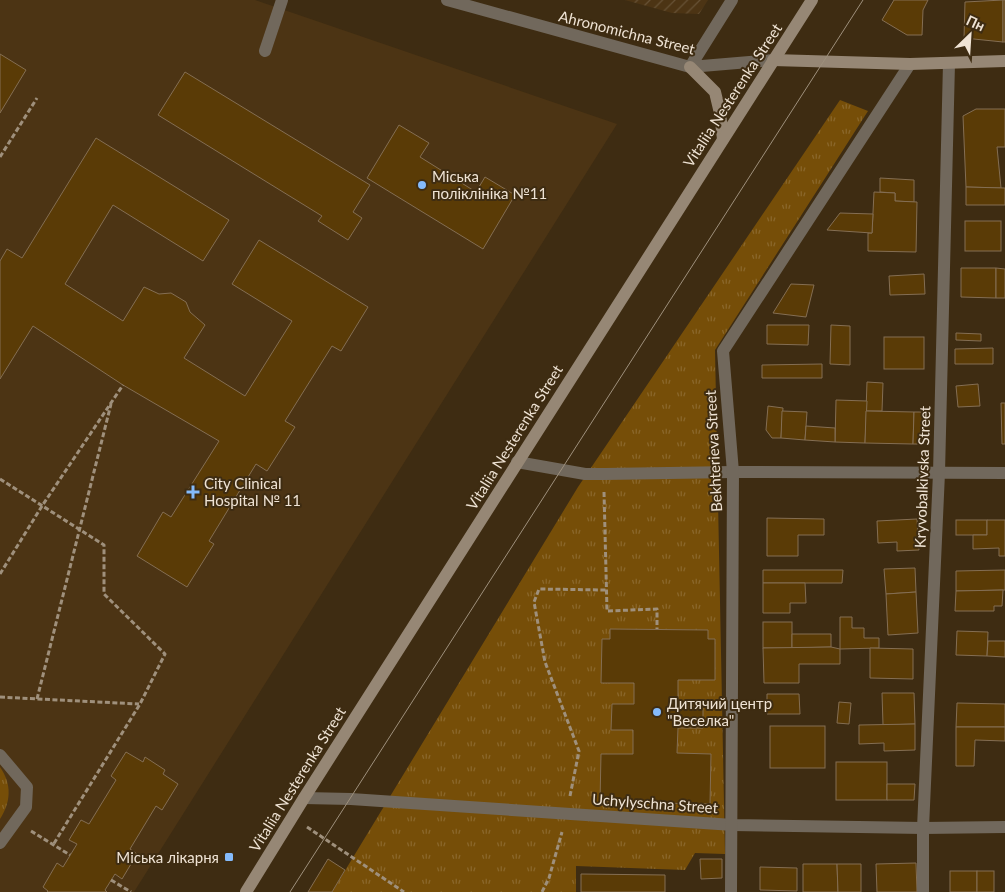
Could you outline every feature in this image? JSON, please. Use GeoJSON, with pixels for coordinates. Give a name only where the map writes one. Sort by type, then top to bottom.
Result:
{"type":"FeatureCollection","features":[{"type":"Feature","properties":{"kind":"main road","name":"Vitaliia Nesterenka Street"},"geometry":{"type":"LineString","coordinates":[[246,892],[517,462],[812,0]]}},
{"type":"Feature","properties":{"kind":"main road"},"geometry":{"type":"LineString","coordinates":[[773,60],[910,64],[1005,61]]}},
{"type":"Feature","properties":{"kind":"main road"},"geometry":{"type":"LineString","coordinates":[[690,67],[715,92],[720,113],[722,139]]}},
{"type":"Feature","properties":{"kind":"street"},"geometry":{"type":"LineString","coordinates":[[265,51],[282,0]]}},
{"type":"Feature","properties":{"kind":"street","name":"Ahronomichna Street"},"geometry":{"type":"LineString","coordinates":[[447,0],[690,67],[773,60]]}},
{"type":"Feature","properties":{"kind":"street"},"geometry":{"type":"LineString","coordinates":[[690,67],[732,0]]}},
{"type":"Feature","properties":{"kind":"street","name":"Kryvobalkivska Street"},"geometry":{"type":"LineString","coordinates":[[923,892],[923,828],[939,473],[948,62]]}},
{"type":"Feature","properties":{"kind":"street","name":"Bekhterieva Street"},"geometry":{"type":"LineString","coordinates":[[731,892],[733,472],[723,350],[910,64]]}},
{"type":"Feature","properties":{"kind":"street"},"geometry":{"type":"LineString","coordinates":[[517,462],[584,474],[733,472],[1005,473]]}},
{"type":"Feature","properties":{"kind":"street"},"geometry":{"type":"LineString","coordinates":[[0,755],[27,787],[26,807],[0,843]]}},
{"type":"Feature","properties":{"kind":"street","name":"Uchylyschna Street"},"geometry":{"type":"LineString","coordinates":[[304,798],[350,799],[732,825],[923,828],[1005,827]]}},
{"type":"Feature","properties":{"kind":"path"},"geometry":{"type":"LineString","coordinates":[[0,157],[37,98]]}},
{"type":"Feature","properties":{"kind":"path"},"geometry":{"type":"LineString","coordinates":[[0,574],[42,506],[123,385]]}},
{"type":"Feature","properties":{"kind":"path"},"geometry":{"type":"LineString","coordinates":[[36,699],[111,404]]}},
{"type":"Feature","properties":{"kind":"path"},"geometry":{"type":"LineString","coordinates":[[604,474],[607,611],[657,609],[657,629]]}},
{"type":"Feature","properties":{"kind":"path"},"geometry":{"type":"LineString","coordinates":[[0,479],[104,545],[104,594],[165,654],[140,704],[53,845]]}},
{"type":"Feature","properties":{"kind":"path"},"geometry":{"type":"LineString","coordinates":[[542,892],[549,878],[567,814],[579,751],[545,662],[534,602],[539,588],[606,590]]}},
{"type":"Feature","properties":{"kind":"path"},"geometry":{"type":"LineString","coordinates":[[0,698],[140,704]]}},
{"type":"Feature","properties":{"kind":"path"},"geometry":{"type":"LineString","coordinates":[[292,817],[404,892]]}},
{"type":"Feature","properties":{"kind":"path"},"geometry":{"type":"LineString","coordinates":[[16,822],[70,855]]}},
{"type":"Feature","properties":{"kind":"path"},"geometry":{"type":"LineString","coordinates":[[111,880],[131,892]]}},
{"type":"Feature","properties":{"kind":"shaded area","name":"City Clinical Hospital № 11"},"geometry":{"type":"Polygon","coordinates":[[[0,0],[255,0],[617,124],[134,892],[0,892],[0,0]]]}},
{"type":"Feature","properties":{"kind":"shaded area"},"geometry":{"type":"Polygon","coordinates":[[[625,0],[708,0],[699,14],[672,13],[625,0]]]}},
{"type":"Feature","properties":{"kind":"green space"},"geometry":{"type":"Polygon","coordinates":[[[840,100],[868,111],[715,350],[725,854],[695,853],[685,870],[576,866],[576,892],[332,892],[578,487],[840,100]]]}},
{"type":"Feature","properties":{"kind":"green space"},"geometry":{"type":"Polygon","coordinates":[[[0,767],[7,780],[9,793],[4,813],[0,819],[0,767]]]}},
{"type":"Feature","properties":{"kind":"building"},"geometry":{"type":"Polygon","coordinates":[[[894,0],[928,0],[923,10],[922,35],[907,35],[882,20],[894,0]]]}},
{"type":"Feature","properties":{"kind":"building"},"geometry":{"type":"Polygon","coordinates":[[[1003,0],[1003,42],[964,38],[965,2],[1003,0]]]}},
{"type":"Feature","properties":{"kind":"building"},"geometry":{"type":"Polygon","coordinates":[[[1003,0],[1005,0],[1005,42],[1003,42],[1003,0]]]}},
{"type":"Feature","properties":{"kind":"building"},"geometry":{"type":"Polygon","coordinates":[[[0,54],[26,70],[0,113],[0,54]]]}},
{"type":"Feature","properties":{"kind":"building"},"geometry":{"type":"Polygon","coordinates":[[[185,72],[370,185],[353,212],[362,218],[348,240],[318,221],[322,216],[158,115],[185,72]]]}},
{"type":"Feature","properties":{"kind":"building"},"geometry":{"type":"Polygon","coordinates":[[[976,109],[1005,109],[1005,147],[997,147],[1001,188],[966,187],[963,116],[976,109]]]}},
{"type":"Feature","properties":{"kind":"building","name":"Міська поліклініка №11"},"geometry":{"type":"Polygon","coordinates":[[[399,125],[429,143],[420,157],[476,192],[485,177],[515,195],[483,249],[367,178],[399,125]]]}},
{"type":"Feature","properties":{"kind":"building"},"geometry":{"type":"Polygon","coordinates":[[[96,138],[229,220],[203,261],[113,205],[65,284],[123,321],[144,287],[159,294],[171,293],[186,302],[190,312],[205,325],[184,358],[245,396],[292,321],[232,284],[259,240],[368,307],[341,351],[332,346],[285,421],[295,427],[267,471],[256,464],[209,541],[214,544],[187,587],[137,556],[163,512],[171,517],[219,441],[123,385],[33,326],[0,379],[0,261],[7,249],[22,258],[96,138]]]}},
{"type":"Feature","properties":{"kind":"building"},"geometry":{"type":"Polygon","coordinates":[[[880,178],[914,180],[914,202],[895,201],[895,193],[880,192],[880,178]]]}},
{"type":"Feature","properties":{"kind":"building"},"geometry":{"type":"Polygon","coordinates":[[[966,187],[1005,188],[1005,205],[966,205],[966,187]]]}},
{"type":"Feature","properties":{"kind":"building"},"geometry":{"type":"Polygon","coordinates":[[[874,192],[895,193],[895,201],[917,202],[916,252],[868,251],[868,233],[872,233],[874,192]]]}},
{"type":"Feature","properties":{"kind":"building"},"geometry":{"type":"Polygon","coordinates":[[[840,213],[873,214],[872,233],[827,230],[840,213]]]}},
{"type":"Feature","properties":{"kind":"building"},"geometry":{"type":"Polygon","coordinates":[[[965,221],[1001,221],[1001,251],[965,251],[965,221]]]}},
{"type":"Feature","properties":{"kind":"building"},"geometry":{"type":"Polygon","coordinates":[[[961,268],[996,268],[996,298],[961,297],[961,268]]]}},
{"type":"Feature","properties":{"kind":"building"},"geometry":{"type":"Polygon","coordinates":[[[996,268],[1005,269],[1005,298],[996,298],[996,268]]]}},
{"type":"Feature","properties":{"kind":"building"},"geometry":{"type":"Polygon","coordinates":[[[924,274],[925,294],[890,295],[889,276],[924,274]]]}},
{"type":"Feature","properties":{"kind":"building"},"geometry":{"type":"Polygon","coordinates":[[[791,284],[814,285],[806,317],[773,313],[791,284]]]}},
{"type":"Feature","properties":{"kind":"building"},"geometry":{"type":"Polygon","coordinates":[[[767,325],[809,325],[808,345],[767,344],[767,325]]]}},
{"type":"Feature","properties":{"kind":"building"},"geometry":{"type":"Polygon","coordinates":[[[831,325],[850,326],[850,365],[830,364],[831,325]]]}},
{"type":"Feature","properties":{"kind":"building"},"geometry":{"type":"Polygon","coordinates":[[[956,333],[981,334],[981,341],[956,340],[956,333]]]}},
{"type":"Feature","properties":{"kind":"building"},"geometry":{"type":"Polygon","coordinates":[[[884,337],[924,337],[924,369],[884,369],[884,337]]]}},
{"type":"Feature","properties":{"kind":"building"},"geometry":{"type":"Polygon","coordinates":[[[993,348],[993,364],[955,364],[955,349],[993,348]]]}},
{"type":"Feature","properties":{"kind":"building"},"geometry":{"type":"Polygon","coordinates":[[[822,364],[822,378],[762,378],[762,365],[822,364]]]}},
{"type":"Feature","properties":{"kind":"building"},"geometry":{"type":"Polygon","coordinates":[[[867,382],[883,383],[882,411],[866,411],[867,382]]]}},
{"type":"Feature","properties":{"kind":"building"},"geometry":{"type":"Polygon","coordinates":[[[978,384],[980,406],[958,407],[956,386],[978,384]]]}},
{"type":"Feature","properties":{"kind":"building"},"geometry":{"type":"Polygon","coordinates":[[[836,400],[867,401],[865,443],[835,442],[836,400]]]}},
{"type":"Feature","properties":{"kind":"building"},"geometry":{"type":"Polygon","coordinates":[[[1001,403],[1005,403],[1005,444],[1002,444],[1001,403]]]}},
{"type":"Feature","properties":{"kind":"building"},"geometry":{"type":"Polygon","coordinates":[[[768,406],[783,408],[781,438],[772,438],[766,430],[768,406]]]}},
{"type":"Feature","properties":{"kind":"building"},"geometry":{"type":"Polygon","coordinates":[[[782,411],[807,412],[805,440],[781,438],[782,411]]]}},
{"type":"Feature","properties":{"kind":"building"},"geometry":{"type":"Polygon","coordinates":[[[866,411],[914,412],[913,444],[865,443],[866,411]]]}},
{"type":"Feature","properties":{"kind":"building"},"geometry":{"type":"Polygon","coordinates":[[[914,412],[928,412],[928,444],[913,444],[914,412]]]}},
{"type":"Feature","properties":{"kind":"building"},"geometry":{"type":"Polygon","coordinates":[[[806,426],[835,428],[835,442],[805,440],[806,426]]]}},
{"type":"Feature","properties":{"kind":"building"},"geometry":{"type":"Polygon","coordinates":[[[767,518],[824,519],[824,535],[798,535],[798,556],[767,556],[767,518]]]}},
{"type":"Feature","properties":{"kind":"building"},"geometry":{"type":"Polygon","coordinates":[[[917,519],[919,550],[897,551],[897,542],[878,543],[877,521],[917,519]]]}},
{"type":"Feature","properties":{"kind":"building"},"geometry":{"type":"Polygon","coordinates":[[[956,520],[987,520],[987,535],[956,535],[956,520]]]}},
{"type":"Feature","properties":{"kind":"building"},"geometry":{"type":"Polygon","coordinates":[[[987,520],[1005,520],[1005,556],[999,556],[999,548],[973,549],[973,535],[987,535],[987,520]]]}},
{"type":"Feature","properties":{"kind":"building"},"geometry":{"type":"Polygon","coordinates":[[[915,568],[916,592],[886,594],[884,569],[915,568]]]}},
{"type":"Feature","properties":{"kind":"building"},"geometry":{"type":"Polygon","coordinates":[[[763,570],[843,570],[842,583],[763,583],[763,570]]]}},
{"type":"Feature","properties":{"kind":"building"},"geometry":{"type":"Polygon","coordinates":[[[1005,570],[1005,590],[956,591],[956,571],[1005,570]]]}},
{"type":"Feature","properties":{"kind":"building"},"geometry":{"type":"Polygon","coordinates":[[[763,583],[805,583],[806,603],[790,603],[790,613],[763,613],[763,583]]]}},
{"type":"Feature","properties":{"kind":"building"},"geometry":{"type":"Polygon","coordinates":[[[1003,590],[1002,606],[994,606],[994,611],[955,611],[956,591],[1003,590]]]}},
{"type":"Feature","properties":{"kind":"building"},"geometry":{"type":"Polygon","coordinates":[[[916,592],[918,633],[888,635],[886,594],[916,592]]]}},
{"type":"Feature","properties":{"kind":"building"},"geometry":{"type":"Polygon","coordinates":[[[840,617],[852,617],[852,628],[864,628],[864,638],[879,638],[879,648],[840,649],[840,617]]]}},
{"type":"Feature","properties":{"kind":"building"},"geometry":{"type":"Polygon","coordinates":[[[763,622],[792,622],[792,648],[763,648],[763,622]]]}},
{"type":"Feature","properties":{"kind":"building","name":"Дитячий центр \"Веселка\""},"geometry":{"type":"Polygon","coordinates":[[[610,629],[708,630],[708,639],[715,639],[715,680],[678,680],[678,707],[703,707],[703,728],[678,728],[677,753],[711,754],[710,804],[600,802],[601,754],[633,754],[633,730],[611,730],[612,704],[634,704],[634,683],[601,683],[602,639],[610,639],[610,629]]]}},
{"type":"Feature","properties":{"kind":"building"},"geometry":{"type":"Polygon","coordinates":[[[957,631],[988,632],[987,656],[956,655],[957,631]]]}},
{"type":"Feature","properties":{"kind":"building"},"geometry":{"type":"Polygon","coordinates":[[[792,634],[831,634],[831,647],[792,648],[792,634]]]}},
{"type":"Feature","properties":{"kind":"building"},"geometry":{"type":"Polygon","coordinates":[[[988,641],[1005,641],[1005,657],[987,656],[988,641]]]}},
{"type":"Feature","properties":{"kind":"building"},"geometry":{"type":"Polygon","coordinates":[[[831,647],[840,649],[840,664],[799,664],[799,683],[764,683],[763,648],[831,647]]]}},
{"type":"Feature","properties":{"kind":"building"},"geometry":{"type":"Polygon","coordinates":[[[870,648],[913,649],[913,679],[870,678],[870,648]]]}},
{"type":"Feature","properties":{"kind":"building"},"geometry":{"type":"Polygon","coordinates":[[[882,693],[914,693],[915,724],[883,725],[882,693]]]}},
{"type":"Feature","properties":{"kind":"building"},"geometry":{"type":"Polygon","coordinates":[[[767,694],[799,694],[800,714],[767,714],[767,694]]]}},
{"type":"Feature","properties":{"kind":"building"},"geometry":{"type":"Polygon","coordinates":[[[839,702],[851,703],[849,724],[837,723],[839,702]]]}},
{"type":"Feature","properties":{"kind":"building"},"geometry":{"type":"Polygon","coordinates":[[[957,703],[1005,704],[1005,727],[956,727],[957,703]]]}},
{"type":"Feature","properties":{"kind":"building"},"geometry":{"type":"Polygon","coordinates":[[[915,724],[915,750],[884,751],[884,743],[859,744],[859,725],[915,724]]]}},
{"type":"Feature","properties":{"kind":"building"},"geometry":{"type":"Polygon","coordinates":[[[770,726],[825,726],[825,768],[770,768],[770,726]]]}},
{"type":"Feature","properties":{"kind":"building"},"geometry":{"type":"Polygon","coordinates":[[[956,727],[1005,727],[1005,741],[975,740],[974,766],[956,766],[956,727]]]}},
{"type":"Feature","properties":{"kind":"building"},"geometry":{"type":"Polygon","coordinates":[[[126,752],[143,762],[145,757],[165,770],[163,774],[178,784],[162,810],[156,806],[130,849],[137,854],[122,879],[115,874],[105,890],[107,892],[47,892],[43,887],[57,863],[63,867],[77,844],[69,840],[81,820],[89,824],[116,780],[111,776],[126,752]]]}},
{"type":"Feature","properties":{"kind":"building"},"geometry":{"type":"Polygon","coordinates":[[[836,762],[887,762],[887,800],[836,800],[836,762]]]}},
{"type":"Feature","properties":{"kind":"building"},"geometry":{"type":"Polygon","coordinates":[[[887,784],[915,784],[914,800],[887,800],[887,784]]]}},
{"type":"Feature","properties":{"kind":"building"},"geometry":{"type":"Polygon","coordinates":[[[328,859],[345,870],[332,892],[308,892],[328,859]]]}},
{"type":"Feature","properties":{"kind":"building"},"geometry":{"type":"Polygon","coordinates":[[[700,859],[722,859],[722,878],[701,879],[700,859]]]}},
{"type":"Feature","properties":{"kind":"building"},"geometry":{"type":"Polygon","coordinates":[[[916,863],[917,892],[877,892],[876,864],[916,863]]]}},
{"type":"Feature","properties":{"kind":"building"},"geometry":{"type":"Polygon","coordinates":[[[803,864],[837,864],[838,892],[803,892],[803,864]]]}},
{"type":"Feature","properties":{"kind":"building"},"geometry":{"type":"Polygon","coordinates":[[[837,864],[861,864],[861,892],[838,892],[837,864]]]}},
{"type":"Feature","properties":{"kind":"building"},"geometry":{"type":"Polygon","coordinates":[[[760,867],[797,868],[797,891],[760,890],[760,867]]]}},
{"type":"Feature","properties":{"kind":"building"},"geometry":{"type":"Polygon","coordinates":[[[950,871],[977,871],[977,892],[950,892],[950,871]]]}},
{"type":"Feature","properties":{"kind":"building"},"geometry":{"type":"Polygon","coordinates":[[[977,871],[994,871],[994,892],[977,892],[977,871]]]}},
{"type":"Feature","properties":{"kind":"building"},"geometry":{"type":"Polygon","coordinates":[[[581,874],[665,875],[665,892],[581,892],[581,874]]]}},
{"type":"Feature","properties":{"kind":"tram line"},"geometry":{"type":"LineString","coordinates":[[290,892],[863,0]]}},
{"type":"Feature","properties":{"kind":"place","name":"Міська поліклініка №11"},"geometry":{"type":"Point","coordinates":[422,185]}},
{"type":"Feature","properties":{"kind":"place","name":"City Clinical Hospital № 11"},"geometry":{"type":"Point","coordinates":[193,492]}},
{"type":"Feature","properties":{"kind":"place","name":"Дитячий центр \"Веселка\""},"geometry":{"type":"Point","coordinates":[657,712]}},
{"type":"Feature","properties":{"kind":"place","name":"Міська лікарня"},"geometry":{"type":"Point","coordinates":[229,857]}}]}
